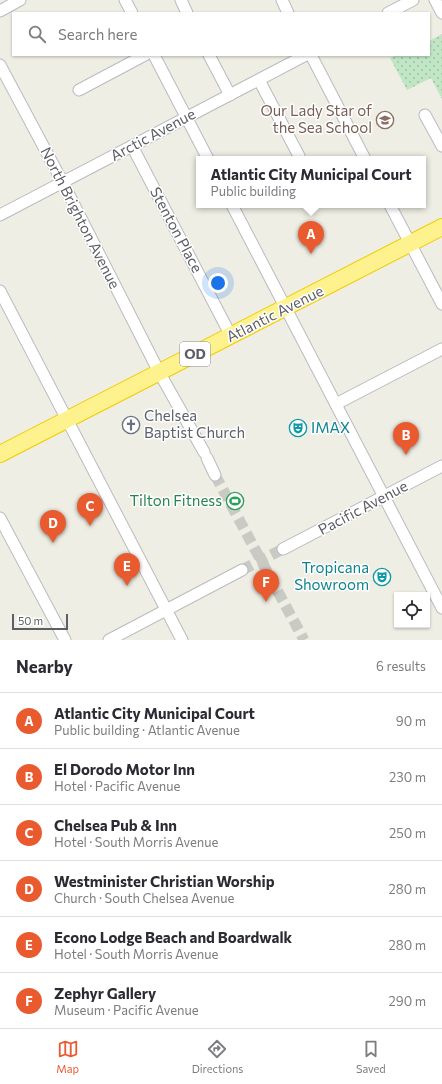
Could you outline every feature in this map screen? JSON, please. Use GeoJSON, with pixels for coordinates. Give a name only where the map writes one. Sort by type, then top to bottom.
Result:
{"type":"FeatureCollection","features":[{"type":"Feature","properties":{"kind":"highway","name":"Atlantic Avenue"},"geometry":{"type":"LineString","coordinates":[[0,454],[442,227]]}},
{"type":"Feature","properties":{"kind":"street"},"geometry":{"type":"LineString","coordinates":[[0,11],[20,0]]}},
{"type":"Feature","properties":{"kind":"street"},"geometry":{"type":"LineString","coordinates":[[125,0],[131,12]]}},
{"type":"Feature","properties":{"kind":"street"},"geometry":{"type":"LineString","coordinates":[[181,0],[187,12]]}},
{"type":"Feature","properties":{"kind":"street"},"geometry":{"type":"LineString","coordinates":[[282,0],[288,12]]}},
{"type":"Feature","properties":{"kind":"street"},"geometry":{"type":"LineString","coordinates":[[390,12],[413,0]]}},
{"type":"Feature","properties":{"kind":"street"},"geometry":{"type":"LineString","coordinates":[[435,0],[442,13]]}},
{"type":"Feature","properties":{"kind":"street"},"geometry":{"type":"LineString","coordinates":[[79,90],[143,56]]}},
{"type":"Feature","properties":{"kind":"street"},"geometry":{"type":"LineString","coordinates":[[155,56],[206,156]]}},
{"type":"Feature","properties":{"kind":"street"},"geometry":{"type":"LineString","coordinates":[[210,56],[230,95]]}},
{"type":"Feature","properties":{"kind":"street","name":"Arctic Avenue"},"geometry":{"type":"LineString","coordinates":[[0,215],[304,56]]}},
{"type":"Feature","properties":{"kind":"street"},"geometry":{"type":"LineString","coordinates":[[312,56],[363,156]]}},
{"type":"Feature","properties":{"kind":"street","name":"North Brighton Avenue"},"geometry":{"type":"LineString","coordinates":[[0,64],[63,183],[159,372],[215,475]]}},
{"type":"Feature","properties":{"kind":"street"},"geometry":{"type":"LineString","coordinates":[[259,80],[299,156]]}},
{"type":"Feature","properties":{"kind":"street"},"geometry":{"type":"LineString","coordinates":[[425,115],[442,146]]}},
{"type":"Feature","properties":{"kind":"street","name":"Stenton Place"},"geometry":{"type":"LineString","coordinates":[[132,146],[231,336]]}},
{"type":"Feature","properties":{"kind":"street"},"geometry":{"type":"LineString","coordinates":[[234,208],[385,496],[442,608]]}},
{"type":"Feature","properties":{"kind":"street"},"geometry":{"type":"LineString","coordinates":[[392,208],[442,304]]}},
{"type":"Feature","properties":{"kind":"street"},"geometry":{"type":"LineString","coordinates":[[0,291],[66,419],[168,610],[182,640]]}},
{"type":"Feature","properties":{"kind":"street"},"geometry":{"type":"LineString","coordinates":[[336,404],[442,349]]}},
{"type":"Feature","properties":{"kind":"street","name":"Pacific Avenue"},"geometry":{"type":"LineString","coordinates":[[283,549],[442,466]]}},
{"type":"Feature","properties":{"kind":"street"},"geometry":{"type":"LineString","coordinates":[[0,518],[65,640]]}},
{"type":"Feature","properties":{"kind":"street"},"geometry":{"type":"LineString","coordinates":[[109,640],[242,570]]}},
{"type":"Feature","properties":{"kind":"green space"},"geometry":{"type":"Polygon","coordinates":[[[442,34],[442,99],[431,78],[407,90],[390,58],[395,56],[430,56],[430,40],[442,34]]]}},
{"type":"Feature","properties":{"kind":"tunnel"},"geometry":{"type":"LineString","coordinates":[[215,475],[304,640]]}},
{"type":"Feature","properties":{"kind":"tunnel"},"geometry":{"type":"LineString","coordinates":[[242,570],[283,549]]}},
{"type":"Feature","properties":{"kind":"place","name":"Our Lady Star of the Sea School"},"geometry":{"type":"Point","coordinates":[385,120]}},
{"type":"Feature","properties":{"kind":"place","name":"Atlantic City Municipal Court"},"geometry":{"type":"Point","coordinates":[311,254]}},
{"type":"Feature","properties":{"kind":"place","name":"Chelsea Baptist Church"},"geometry":{"type":"Point","coordinates":[131,425]}},
{"type":"Feature","properties":{"kind":"place","name":"IMAX"},"geometry":{"type":"Point","coordinates":[298,428]}},
{"type":"Feature","properties":{"kind":"place","name":"El Dorodo Motor Inn"},"geometry":{"type":"Point","coordinates":[406,455]}},
{"type":"Feature","properties":{"kind":"place","name":"Tilton Fitness"},"geometry":{"type":"Point","coordinates":[235,501]}},
{"type":"Feature","properties":{"kind":"place","name":"Chelsea Pub & Inn"},"geometry":{"type":"Point","coordinates":[90,526]}},
{"type":"Feature","properties":{"kind":"place","name":"Westminister Christian Worship"},"geometry":{"type":"Point","coordinates":[53,543]}},
{"type":"Feature","properties":{"kind":"place","name":"Tropicana Showroom"},"geometry":{"type":"Point","coordinates":[382,577]}},
{"type":"Feature","properties":{"kind":"place","name":"Econo Lodge Beach and Boardwalk"},"geometry":{"type":"Point","coordinates":[127,586]}},
{"type":"Feature","properties":{"kind":"place","name":"Zephyr Gallery"},"geometry":{"type":"Point","coordinates":[266,602]}}]}
